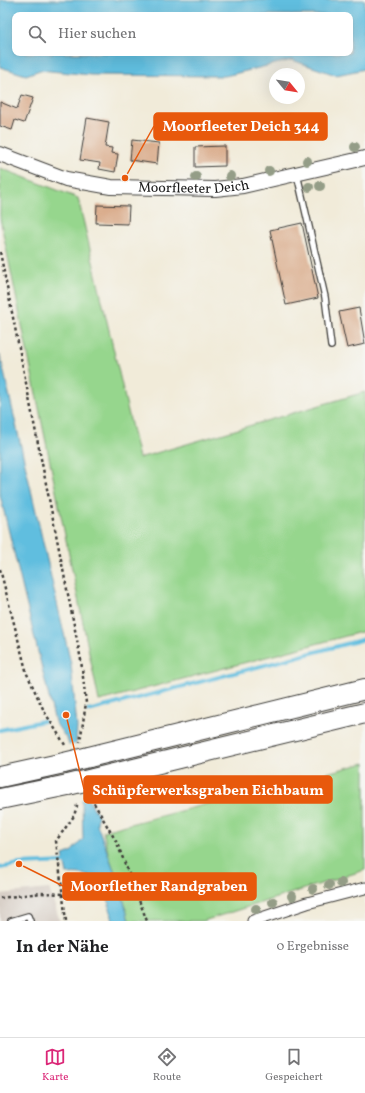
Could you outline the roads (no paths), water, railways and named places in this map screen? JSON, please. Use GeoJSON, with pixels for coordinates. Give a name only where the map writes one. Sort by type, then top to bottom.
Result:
{"type":"FeatureCollection","features":[{"type":"Feature","properties":{"kind":"highway"},"geometry":{"type":"LineString","coordinates":[[0,777],[64,754],[365,689]]}},
{"type":"Feature","properties":{"kind":"highway"},"geometry":{"type":"LineString","coordinates":[[0,799],[68,785],[365,713]]}},
{"type":"Feature","properties":{"kind":"street","name":"Moorfleeter Deich"},"geometry":{"type":"LineString","coordinates":[[0,154],[66,179],[110,187],[215,189],[243,186],[365,158]]}},
{"type":"Feature","properties":{"kind":"street"},"geometry":{"type":"LineString","coordinates":[[253,921],[307,902],[365,888]]}},
{"type":"Feature","properties":{"kind":"lane"},"geometry":{"type":"LineString","coordinates":[[297,174],[324,297],[331,346]]}},
{"type":"Feature","properties":{"kind":"lane"},"geometry":{"type":"LineString","coordinates":[[11,921],[28,916],[30,921]]}},
{"type":"Feature","properties":{"kind":"water"},"geometry":{"type":"Polygon","coordinates":[[[0,0],[365,0],[365,69],[336,75],[292,60],[225,76],[91,75],[40,70],[26,75],[0,67],[0,0]]]}},
{"type":"Feature","properties":{"kind":"water"},"geometry":{"type":"Polygon","coordinates":[[[0,355],[71,664],[77,727],[76,744],[88,799],[98,815],[97,824],[120,886],[129,921],[113,921],[105,893],[95,880],[88,876],[67,874],[63,855],[71,852],[83,839],[82,800],[68,741],[55,722],[0,495],[0,355]]]}},
{"type":"Feature","properties":{"kind":"waterway"},"geometry":{"type":"LineString","coordinates":[[88,711],[365,639]]}},
{"type":"Feature","properties":{"kind":"waterway"},"geometry":{"type":"LineString","coordinates":[[0,730],[43,721]]}},
{"type":"Feature","properties":{"kind":"waterway"},"geometry":{"type":"LineString","coordinates":[[0,868],[19,864],[69,862]]}},
{"type":"Feature","properties":{"kind":"place","name":"Moorfleeter Deich 344"},"geometry":{"type":"Point","coordinates":[125,178]}},
{"type":"Feature","properties":{"kind":"place","name":"Schüpferwerksgraben Eichbaum"},"geometry":{"type":"Point","coordinates":[66,715]}},
{"type":"Feature","properties":{"kind":"place","name":"Moorflether Randgraben"},"geometry":{"type":"Point","coordinates":[19,864]}}]}
